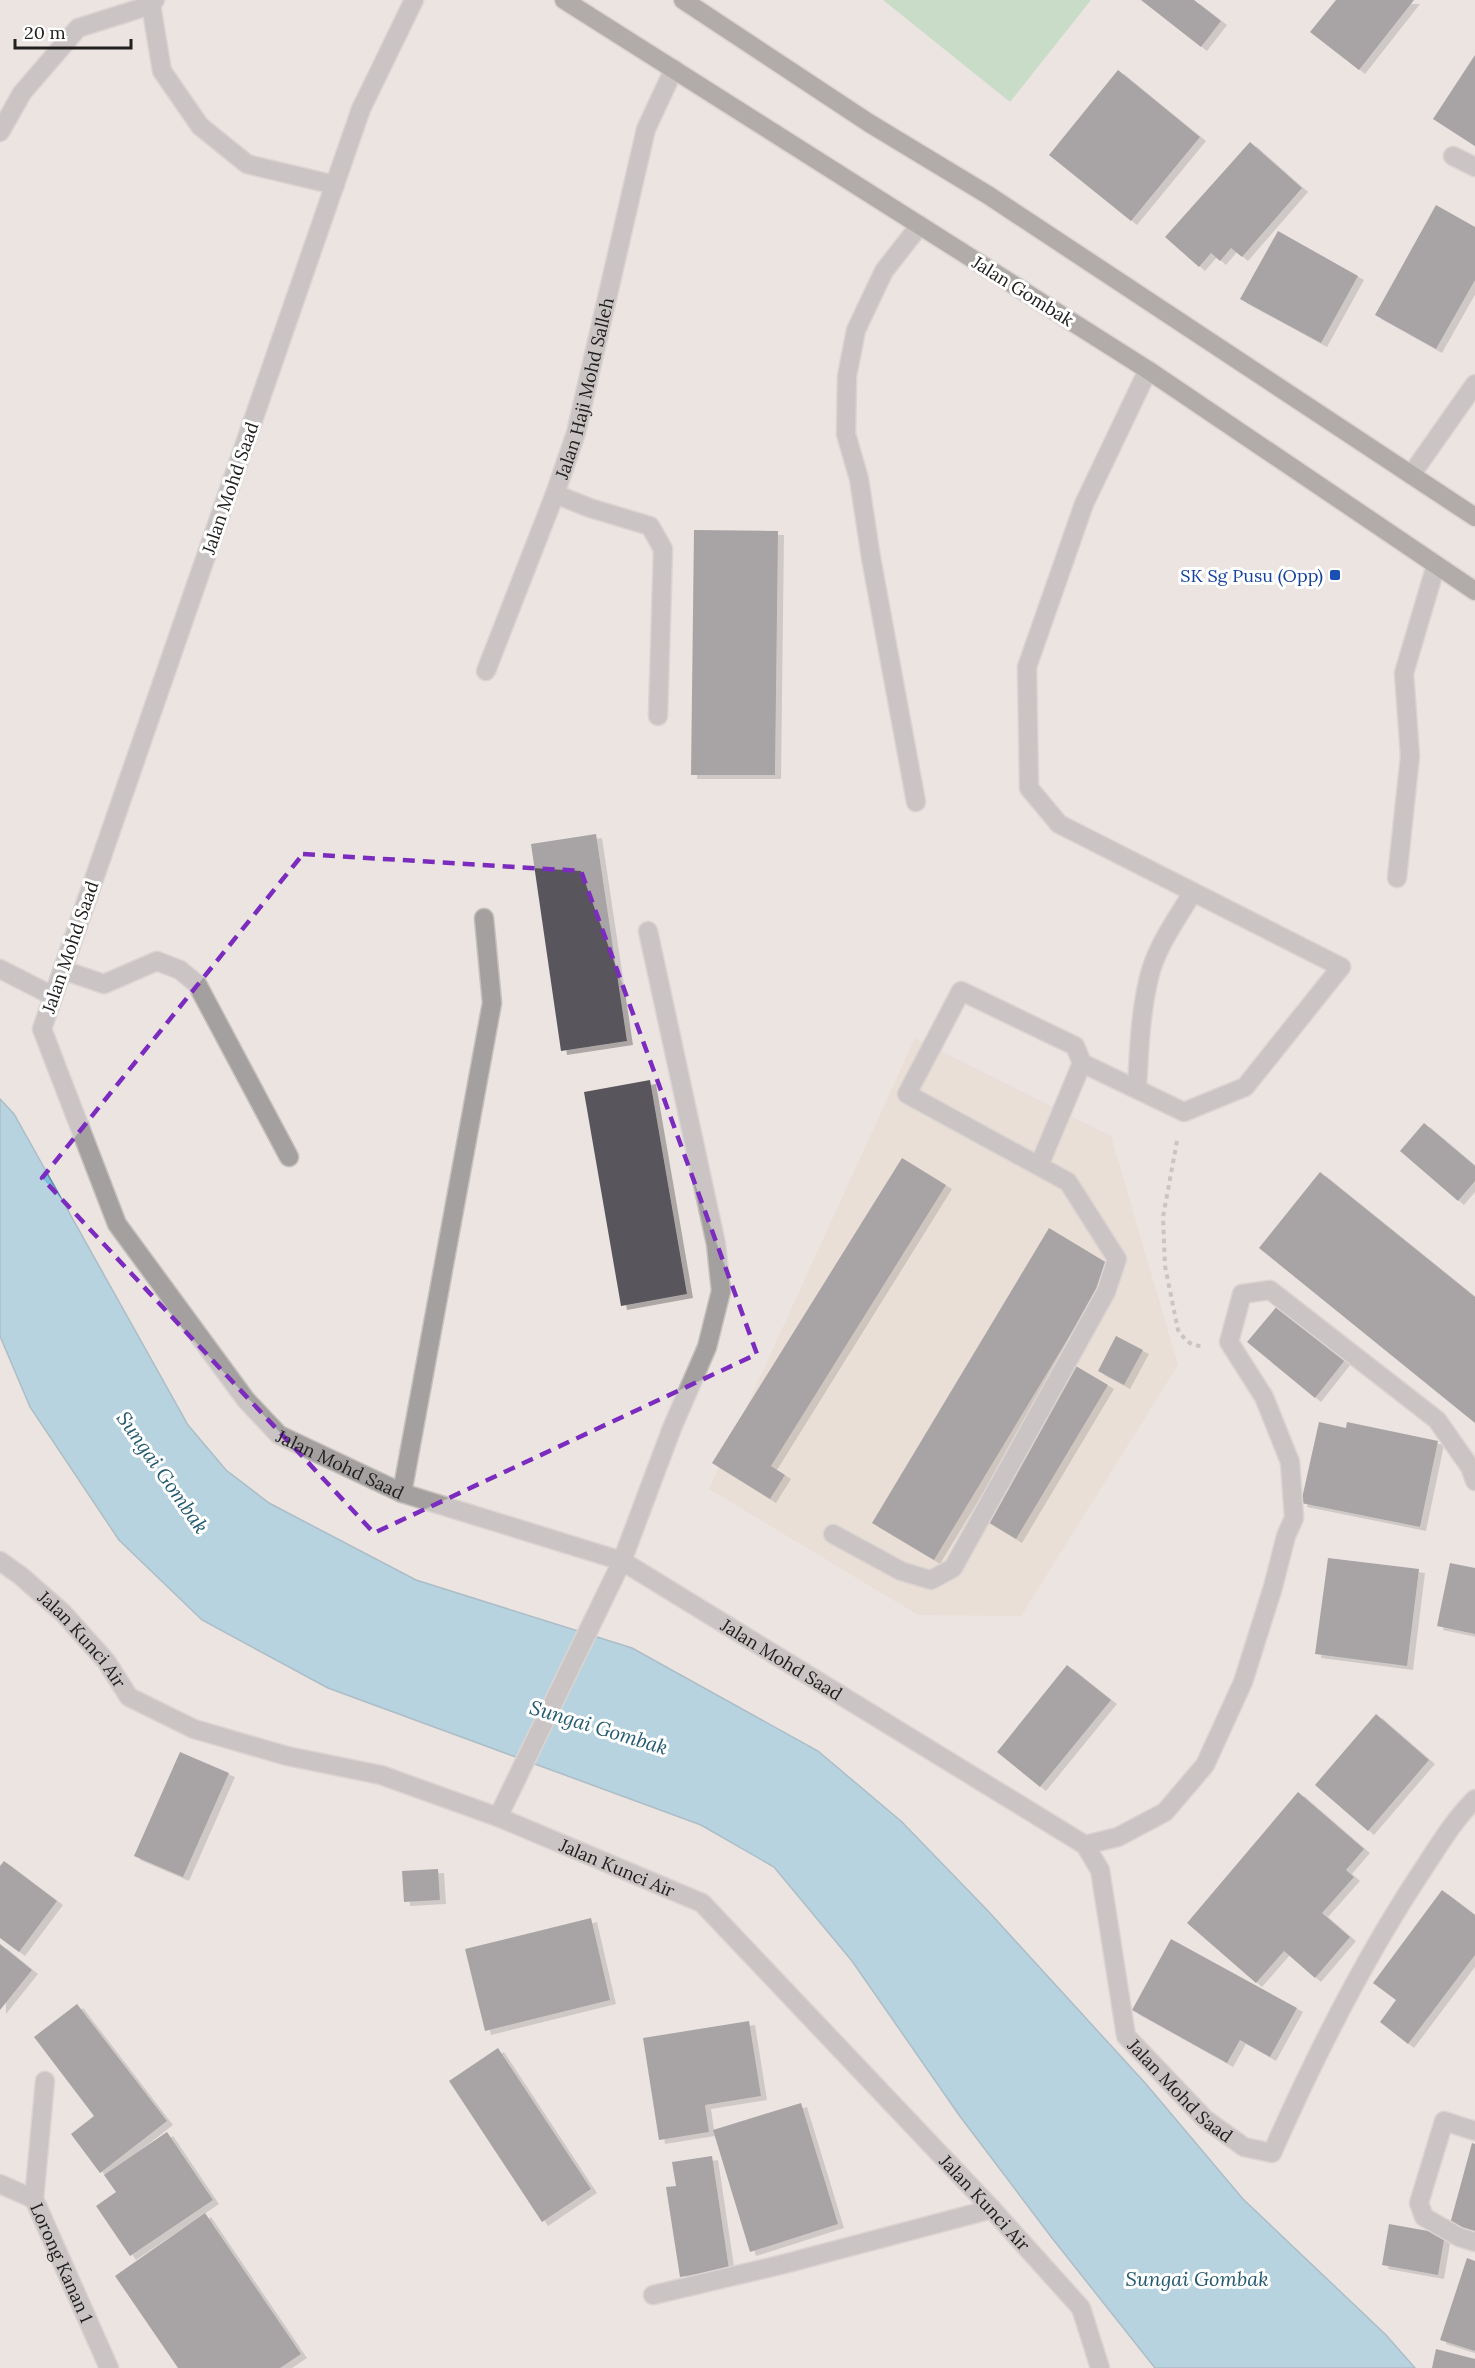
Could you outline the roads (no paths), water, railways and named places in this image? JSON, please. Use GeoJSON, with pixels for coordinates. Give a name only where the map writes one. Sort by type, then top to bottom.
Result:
{"type":"FeatureCollection","features":[{"type":"Feature","properties":{"kind":"main road","name":"Jalan Gombak"},"geometry":{"type":"LineString","coordinates":[[564,0],[1148,370],[1475,591]]}},
{"type":"Feature","properties":{"kind":"main road"},"geometry":{"type":"LineString","coordinates":[[683,0],[869,123],[988,195],[1475,517]]}},
{"type":"Feature","properties":{"kind":"street","name":"Jalan Mohd Saad"},"geometry":{"type":"LineString","coordinates":[[414,0],[361,110],[42,1029],[117,1224],[246,1400],[279,1435],[402,1493],[619,1567],[1085,1845],[1100,1870],[1126,2036],[1205,2120],[1244,2147],[1272,2152],[1340,2011],[1394,1914],[1459,1815],[1475,1799]]}},
{"type":"Feature","properties":{"kind":"street"},"geometry":{"type":"LineString","coordinates":[[0,132],[22,93],[78,28],[153,2],[162,71],[200,126],[247,164],[335,185]]}},
{"type":"Feature","properties":{"kind":"street","name":"Jalan Haji Mohd Salleh"},"geometry":{"type":"LineString","coordinates":[[658,716],[663,549],[650,526],[590,508],[555,494],[576,433],[646,129],[674,69]]}},
{"type":"Feature","properties":{"kind":"street"},"geometry":{"type":"LineString","coordinates":[[1453,156],[1475,168]]}},
{"type":"Feature","properties":{"kind":"street"},"geometry":{"type":"LineString","coordinates":[[916,802],[858,479],[846,434],[848,376],[856,330],[884,271],[920,225]]}},
{"type":"Feature","properties":{"kind":"street"},"geometry":{"type":"LineString","coordinates":[[833,1534],[901,1571],[931,1580],[953,1568],[1106,1292],[1117,1259],[1068,1182],[907,1094],[961,991],[1075,1046],[1082,1063],[1184,1112],[1245,1087],[1341,967],[1059,824],[1029,788],[1027,667],[1084,504],[1148,370]]}},
{"type":"Feature","properties":{"kind":"street"},"geometry":{"type":"LineString","coordinates":[[1410,475],[1475,384]]}},
{"type":"Feature","properties":{"kind":"street"},"geometry":{"type":"LineString","coordinates":[[486,671],[555,494]]}},
{"type":"Feature","properties":{"kind":"street"},"geometry":{"type":"LineString","coordinates":[[1397,878],[1410,756],[1404,673],[1436,565]]}},
{"type":"Feature","properties":{"kind":"street"},"geometry":{"type":"LineString","coordinates":[[1137,1088],[1141,1030],[1148,980],[1165,938],[1193,892]]}},
{"type":"Feature","properties":{"kind":"street"},"geometry":{"type":"LineString","coordinates":[[402,1493],[492,1003],[484,918]]}},
{"type":"Feature","properties":{"kind":"street"},"geometry":{"type":"LineString","coordinates":[[498,1817],[619,1567],[672,1428],[707,1347],[721,1291],[716,1244],[648,931]]}},
{"type":"Feature","properties":{"kind":"street"},"geometry":{"type":"LineString","coordinates":[[63,970],[104,984],[157,961],[180,970],[196,984],[289,1157]]}},
{"type":"Feature","properties":{"kind":"street"},"geometry":{"type":"LineString","coordinates":[[0,969],[53,996]]}},
{"type":"Feature","properties":{"kind":"street"},"geometry":{"type":"LineString","coordinates":[[1039,1166],[1082,1063]]}},
{"type":"Feature","properties":{"kind":"street"},"geometry":{"type":"LineString","coordinates":[[1085,1845],[1118,1837],[1165,1812],[1205,1765],[1243,1682],[1273,1587],[1286,1536],[1294,1518],[1290,1462],[1264,1397],[1229,1342],[1242,1294],[1270,1290],[1437,1420],[1470,1467],[1475,1481]]}},
{"type":"Feature","properties":{"kind":"street","name":"Jalan Kunci Air"},"geometry":{"type":"LineString","coordinates":[[0,1561],[63,1613],[106,1660],[129,1697],[194,1730],[287,1756],[381,1775],[498,1817],[702,1903],[992,2209],[1081,2308],[1100,2368]]}},
{"type":"Feature","properties":{"kind":"street","name":"Lorong Kanan 1"},"geometry":{"type":"LineString","coordinates":[[45,2081],[34,2199],[109,2368]]}},
{"type":"Feature","properties":{"kind":"street"},"geometry":{"type":"LineString","coordinates":[[1475,2131],[1444,2121],[1419,2203],[1424,2217],[1459,2237],[1475,2242]]}},
{"type":"Feature","properties":{"kind":"street"},"geometry":{"type":"LineString","coordinates":[[0,2184],[34,2199]]}},
{"type":"Feature","properties":{"kind":"street"},"geometry":{"type":"LineString","coordinates":[[653,2295],[780,2265],[992,2209]]}},
{"type":"Feature","properties":{"kind":"water","name":"Sungai Gombak"},"geometry":{"type":"Polygon","coordinates":[[[0,1099],[14,1114],[188,1425],[226,1470],[269,1503],[416,1580],[632,1648],[818,1751],[902,1822],[989,1912],[1146,2084],[1243,2199],[1386,2335],[1415,2368],[1155,2368],[1052,2238],[959,2115],[852,1961],[774,1867],[701,1825],[328,1688],[202,1620],[119,1540],[30,1407],[0,1336],[0,1099]]]}},
{"type":"Feature","properties":{"kind":"place","name":"SK Sg Pusu (Opp)"},"geometry":{"type":"Point","coordinates":[1335,575]}}]}
